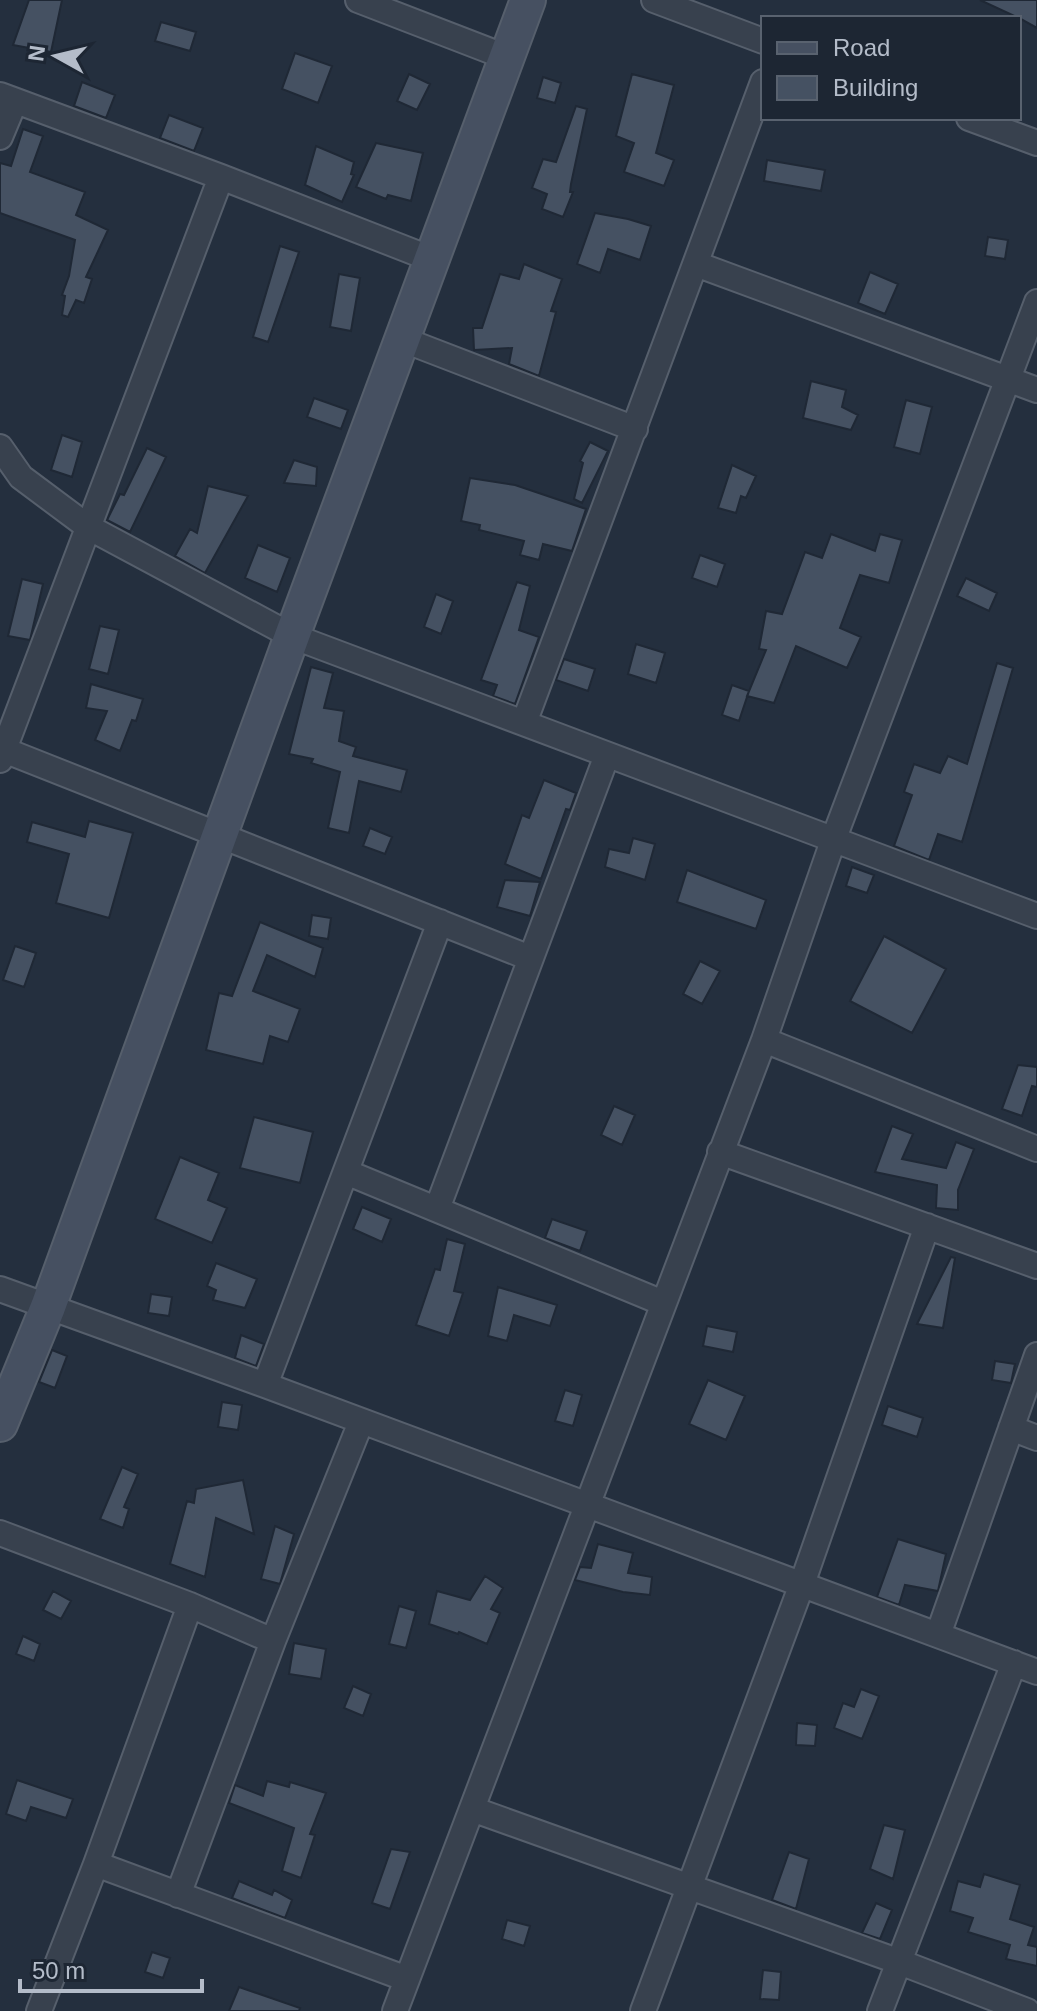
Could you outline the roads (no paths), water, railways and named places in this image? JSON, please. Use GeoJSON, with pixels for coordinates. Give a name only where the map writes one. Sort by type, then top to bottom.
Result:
{"type":"FeatureCollection","features":[{"type":"Feature","properties":{"kind":"street"},"geometry":{"type":"LineString","coordinates":[[358,0],[506,57]]}},
{"type":"Feature","properties":{"kind":"street"},"geometry":{"type":"LineString","coordinates":[[0,1424],[48,1307],[528,0]]}},
{"type":"Feature","properties":{"kind":"street"},"geometry":{"type":"LineString","coordinates":[[654,0],[761,40]]}},
{"type":"Feature","properties":{"kind":"street"},"geometry":{"type":"LineString","coordinates":[[524,723],[761,87]]}},
{"type":"Feature","properties":{"kind":"street"},"geometry":{"type":"LineString","coordinates":[[0,137],[8,98],[434,260]]}},
{"type":"Feature","properties":{"kind":"street"},"geometry":{"type":"LineString","coordinates":[[974,120],[1037,143]]}},
{"type":"Feature","properties":{"kind":"street"},"geometry":{"type":"LineString","coordinates":[[221,177],[2,755],[220,836],[530,958]]}},
{"type":"Feature","properties":{"kind":"street"},"geometry":{"type":"LineString","coordinates":[[696,264],[1037,390]]}},
{"type":"Feature","properties":{"kind":"street"},"geometry":{"type":"LineString","coordinates":[[395,2011],[764,1040],[834,838],[1037,302]]}},
{"type":"Feature","properties":{"kind":"street"},"geometry":{"type":"LineString","coordinates":[[404,340],[635,429]]}},
{"type":"Feature","properties":{"kind":"street"},"geometry":{"type":"LineString","coordinates":[[0,447],[21,477],[88,527],[292,636],[1037,916]]}},
{"type":"Feature","properties":{"kind":"street"},"geometry":{"type":"LineString","coordinates":[[437,1209],[607,755]]}},
{"type":"Feature","properties":{"kind":"street"},"geometry":{"type":"LineString","coordinates":[[265,1385],[440,922]]}},
{"type":"Feature","properties":{"kind":"street"},"geometry":{"type":"LineString","coordinates":[[764,1040],[1037,1149]]}},
{"type":"Feature","properties":{"kind":"street"},"geometry":{"type":"LineString","coordinates":[[720,1152],[1037,1266]]}},
{"type":"Feature","properties":{"kind":"street"},"geometry":{"type":"LineString","coordinates":[[346,1172],[663,1303]]}},
{"type":"Feature","properties":{"kind":"street"},"geometry":{"type":"LineString","coordinates":[[643,2011],[802,1584],[927,1226]]}},
{"type":"Feature","properties":{"kind":"street"},"geometry":{"type":"LineString","coordinates":[[0,1289],[1037,1672]]}},
{"type":"Feature","properties":{"kind":"street"},"geometry":{"type":"LineString","coordinates":[[938,1635],[1037,1355]]}},
{"type":"Feature","properties":{"kind":"street"},"geometry":{"type":"LineString","coordinates":[[178,1895],[273,1641],[361,1422]]}},
{"type":"Feature","properties":{"kind":"street"},"geometry":{"type":"LineString","coordinates":[[1011,1428],[1037,1438]]}},
{"type":"Feature","properties":{"kind":"street"},"geometry":{"type":"LineString","coordinates":[[0,1533],[190,1605],[273,1641]]}},
{"type":"Feature","properties":{"kind":"street"},"geometry":{"type":"LineString","coordinates":[[39,2011],[190,1605]]}},
{"type":"Feature","properties":{"kind":"street"},"geometry":{"type":"LineString","coordinates":[[880,2011],[1014,1663]]}},
{"type":"Feature","properties":{"kind":"street"},"geometry":{"type":"LineString","coordinates":[[472,1809],[897,1961],[1027,2011]]}},
{"type":"Feature","properties":{"kind":"street"},"geometry":{"type":"LineString","coordinates":[[96,1864],[407,1979]]}}]}
